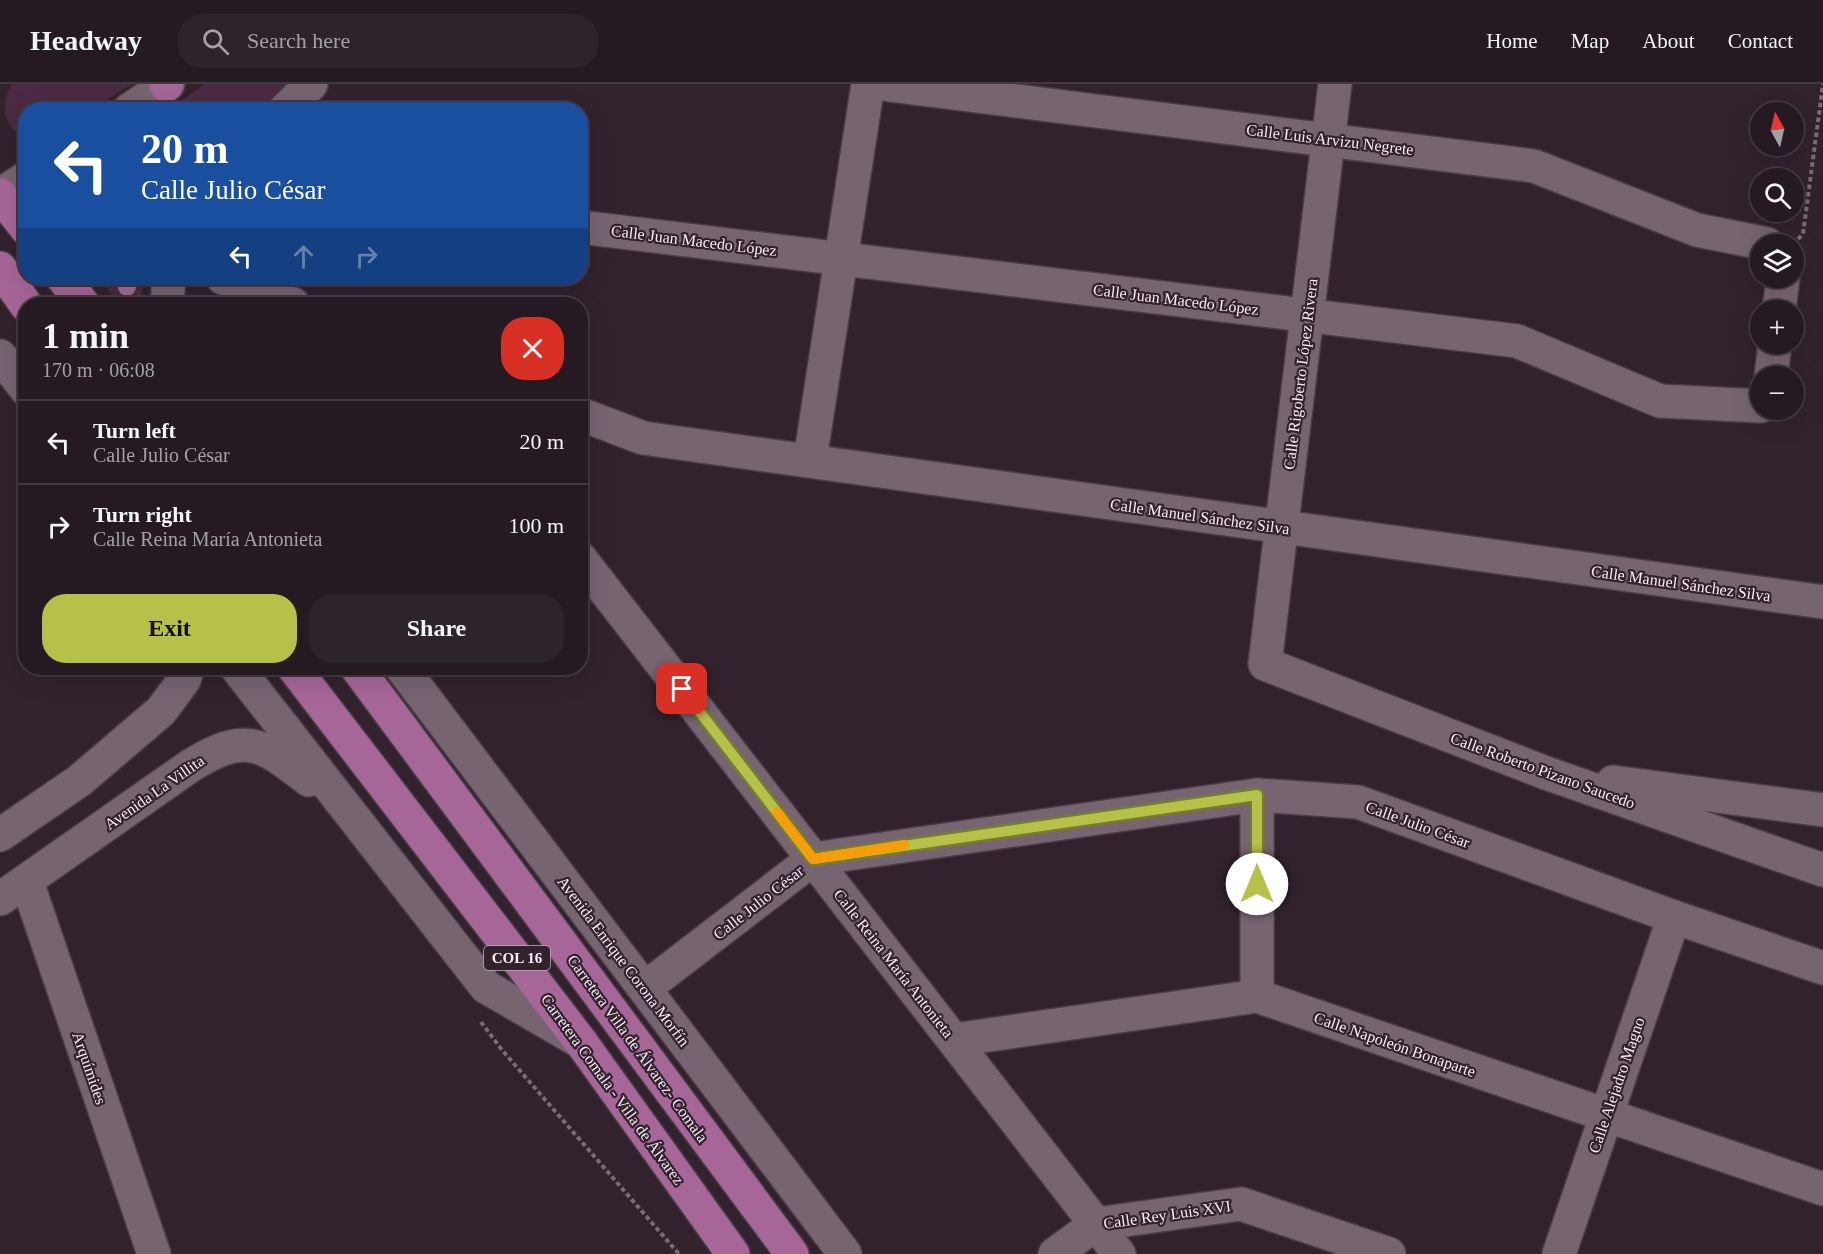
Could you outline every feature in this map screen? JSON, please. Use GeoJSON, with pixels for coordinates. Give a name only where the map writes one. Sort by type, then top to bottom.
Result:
{"type":"FeatureCollection","features":[{"type":"Feature","properties":{"kind":"main road"},"geometry":{"type":"LineString","coordinates":[[0,195],[18,218]]}},
{"type":"Feature","properties":{"kind":"main road"},"geometry":{"type":"LineString","coordinates":[[0,268],[20,297]]}},
{"type":"Feature","properties":{"kind":"main road"},"geometry":{"type":"LineString","coordinates":[[68,285],[78,297]]}},
{"type":"Feature","properties":{"kind":"main road","name":"Carretera Comala - Villa de Álvarez"},"geometry":{"type":"LineString","coordinates":[[299,675],[581,1042],[733,1254]]}},
{"type":"Feature","properties":{"kind":"main road","name":"Carretera Villa de Álvarez- Comala"},"geometry":{"type":"LineString","coordinates":[[362,675],[792,1254]]}},
{"type":"Feature","properties":{"kind":"street"},"geometry":{"type":"LineString","coordinates":[[141,102],[167,84]]}},
{"type":"Feature","properties":{"kind":"street"},"geometry":{"type":"LineString","coordinates":[[293,102],[311,84]]}},
{"type":"Feature","properties":{"kind":"street"},"geometry":{"type":"LineString","coordinates":[[810,460],[868,84]]}},
{"type":"Feature","properties":{"kind":"street","name":"Calle Luis Arvizu Negrete"},"geometry":{"type":"LineString","coordinates":[[881,84],[1534,166],[1696,230],[1750,241]]}},
{"type":"Feature","properties":{"kind":"street","name":"Calle Rigoberto López Rivera"},"geometry":{"type":"LineString","coordinates":[[1265,664],[1335,84]]}},
{"type":"Feature","properties":{"kind":"street"},"geometry":{"type":"LineString","coordinates":[[0,195],[18,183]]}},
{"type":"Feature","properties":{"kind":"street","name":"Calle Juan Macedo López"},"geometry":{"type":"LineString","coordinates":[[588,227],[1517,341],[1660,401],[1750,405]]}},
{"type":"Feature","properties":{"kind":"street"},"geometry":{"type":"LineString","coordinates":[[242,285],[274,297]]}},
{"type":"Feature","properties":{"kind":"street"},"geometry":{"type":"LineString","coordinates":[[0,356],[18,379]]}},
{"type":"Feature","properties":{"kind":"street","name":"Calle Manuel Sánchez Silva"},"geometry":{"type":"LineString","coordinates":[[588,417],[643,438],[1823,602]]}},
{"type":"Feature","properties":{"kind":"street","name":"Calle Reina María Antonieta"},"geometry":{"type":"LineString","coordinates":[[588,568],[1119,1254]]}},
{"type":"Feature","properties":{"kind":"street","name":"Calle Roberto Pizano Saucedo"},"geometry":{"type":"LineString","coordinates":[[1265,664],[1546,773],[1823,870]]}},
{"type":"Feature","properties":{"kind":"street"},"geometry":{"type":"LineString","coordinates":[[0,834],[79,782],[161,711],[186,675]]}},
{"type":"Feature","properties":{"kind":"street"},"geometry":{"type":"LineString","coordinates":[[242,675],[486,987],[581,1042]]}},
{"type":"Feature","properties":{"kind":"street","name":"Avenida Enrique Corona Morfín"},"geometry":{"type":"LineString","coordinates":[[407,675],[845,1254]]}},
{"type":"Feature","properties":{"kind":"street","name":"Avenida La Villita"},"geometry":{"type":"LineString","coordinates":[[13,891],[190,766],[228,746],[252,745],[277,756],[344,807]]}},
{"type":"Feature","properties":{"kind":"street"},"geometry":{"type":"LineString","coordinates":[[1546,773],[1823,810]]}},
{"type":"Feature","properties":{"kind":"street"},"geometry":{"type":"LineString","coordinates":[[1257,795],[1257,996]]}},
{"type":"Feature","properties":{"kind":"street","name":"Calle Julio César"},"geometry":{"type":"LineString","coordinates":[[645,988],[813,859],[1257,795],[1358,802],[1823,968]]}},
{"type":"Feature","properties":{"kind":"street","name":"Arquímides"},"geometry":{"type":"LineString","coordinates":[[13,891],[154,1254]]}},
{"type":"Feature","properties":{"kind":"street","name":"Calle Alejadro Magno"},"geometry":{"type":"LineString","coordinates":[[1559,1254],[1674,916]]}},
{"type":"Feature","properties":{"kind":"street","name":"Calle Napoleón Bonaparte"},"geometry":{"type":"LineString","coordinates":[[954,1040],[1257,996],[1823,1189]]}},
{"type":"Feature","properties":{"kind":"street"},"geometry":{"type":"LineString","coordinates":[[755,1206],[788,1178]]}},
{"type":"Feature","properties":{"kind":"street","name":"Calle Rey Luis XVI"},"geometry":{"type":"LineString","coordinates":[[1055,1254],[1096,1224],[1241,1204],[1389,1254]]}},
{"type":"Feature","properties":{"kind":"path"},"geometry":{"type":"LineString","coordinates":[[1803,234],[1823,84]]}},
{"type":"Feature","properties":{"kind":"shaded area"},"geometry":{"type":"Polygon","coordinates":[[[12,84],[133,84],[103,102],[18,102],[18,133],[12,128],[6,114],[8,91],[12,84]]]}},
{"type":"Feature","properties":{"kind":"shaded area"},"geometry":{"type":"Polygon","coordinates":[[[205,84],[289,84],[269,102],[179,102],[205,84]]]}},
{"type":"Feature","properties":{"kind":"shaded area"},"geometry":{"type":"Polygon","coordinates":[[[105,285],[142,285],[142,297],[113,297],[105,285]]]}},
{"type":"Feature","properties":{"kind":"slow traffic"},"geometry":{"type":"LineString","coordinates":[[777,812],[813,859],[904,845]]}},
{"type":"Feature","properties":{"kind":"route"},"geometry":{"type":"LineString","coordinates":[[682,689],[813,859],[1257,795],[1257,884]]}}]}
